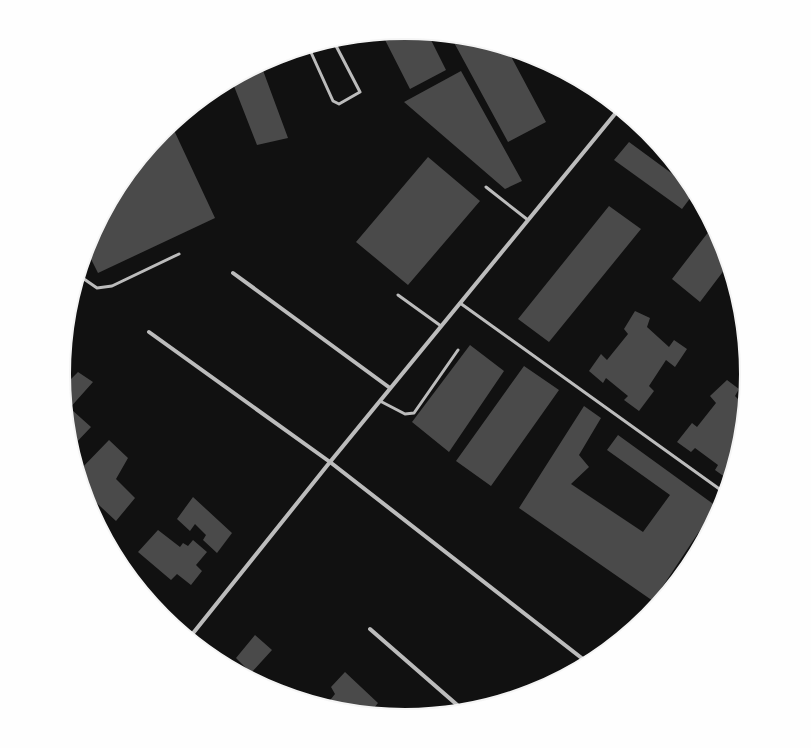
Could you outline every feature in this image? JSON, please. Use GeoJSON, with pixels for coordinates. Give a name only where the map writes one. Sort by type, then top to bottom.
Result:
{"type":"FeatureCollection","features":[{"type":"Feature","properties":{"kind":"street"},"geometry":{"type":"LineString","coordinates":[[194,633],[390,388],[615,113]]}},
{"type":"Feature","properties":{"kind":"street"},"geometry":{"type":"LineString","coordinates":[[233,273],[390,388]]}},
{"type":"Feature","properties":{"kind":"street"},"geometry":{"type":"LineString","coordinates":[[148,332],[330,462],[583,658]]}},
{"type":"Feature","properties":{"kind":"street"},"geometry":{"type":"LineString","coordinates":[[370,629],[457,705]]}},
{"type":"Feature","properties":{"kind":"lane"},"geometry":{"type":"LineString","coordinates":[[311,53],[333,101],[339,104],[360,92],[336,46]]}},
{"type":"Feature","properties":{"kind":"lane"},"geometry":{"type":"LineString","coordinates":[[486,187],[528,220]]}},
{"type":"Feature","properties":{"kind":"lane"},"geometry":{"type":"LineString","coordinates":[[84,279],[97,288],[112,286],[179,254]]}},
{"type":"Feature","properties":{"kind":"lane"},"geometry":{"type":"LineString","coordinates":[[398,295],[441,326]]}},
{"type":"Feature","properties":{"kind":"lane"},"geometry":{"type":"LineString","coordinates":[[460,303],[720,489]]}},
{"type":"Feature","properties":{"kind":"lane"},"geometry":{"type":"LineString","coordinates":[[380,401],[405,414],[414,413],[458,350]]}},
{"type":"Feature","properties":{"kind":"building"},"geometry":{"type":"Polygon","coordinates":[[[385,40],[431,40],[446,70],[410,89],[385,40]]]}},
{"type":"Feature","properties":{"kind":"building"},"geometry":{"type":"Polygon","coordinates":[[[454,43],[492,50],[511,56],[546,122],[508,142],[454,43]]]}},
{"type":"Feature","properties":{"kind":"building"},"geometry":{"type":"Polygon","coordinates":[[[263,71],[288,138],[257,145],[234,86],[263,71]]]}},
{"type":"Feature","properties":{"kind":"building"},"geometry":{"type":"Polygon","coordinates":[[[461,71],[522,181],[505,189],[404,102],[461,71]]]}},
{"type":"Feature","properties":{"kind":"building"},"geometry":{"type":"Polygon","coordinates":[[[175,132],[215,218],[98,273],[91,259],[115,206],[140,170],[175,132]]]}},
{"type":"Feature","properties":{"kind":"building"},"geometry":{"type":"Polygon","coordinates":[[[629,142],[675,176],[690,198],[682,209],[614,160],[629,142]]]}},
{"type":"Feature","properties":{"kind":"building"},"geometry":{"type":"Polygon","coordinates":[[[428,157],[480,201],[408,285],[356,242],[428,157]]]}},
{"type":"Feature","properties":{"kind":"building"},"geometry":{"type":"Polygon","coordinates":[[[609,206],[641,229],[549,342],[518,319],[609,206]]]}},
{"type":"Feature","properties":{"kind":"building"},"geometry":{"type":"Polygon","coordinates":[[[709,232],[724,270],[700,302],[672,279],[709,232]]]}},
{"type":"Feature","properties":{"kind":"building"},"geometry":{"type":"Polygon","coordinates":[[[635,311],[650,318],[647,327],[669,347],[674,340],[687,349],[675,367],[666,360],[649,386],[654,391],[639,411],[624,400],[628,396],[606,378],[603,383],[589,371],[601,354],[607,360],[628,334],[624,329],[635,311]]]}},
{"type":"Feature","properties":{"kind":"building"},"geometry":{"type":"Polygon","coordinates":[[[470,345],[504,371],[449,452],[412,422],[470,345]]]}},
{"type":"Feature","properties":{"kind":"building"},"geometry":{"type":"Polygon","coordinates":[[[524,366],[559,390],[491,486],[456,461],[524,366]]]}},
{"type":"Feature","properties":{"kind":"building"},"geometry":{"type":"Polygon","coordinates":[[[78,372],[93,382],[72,406],[71,396],[70,380],[78,372]]]}},
{"type":"Feature","properties":{"kind":"building"},"geometry":{"type":"Polygon","coordinates":[[[727,380],[739,389],[735,396],[740,401],[738,418],[724,477],[715,470],[718,465],[695,448],[691,452],[677,442],[692,423],[697,427],[716,403],[710,396],[727,380]]]}},
{"type":"Feature","properties":{"kind":"building"},"geometry":{"type":"Polygon","coordinates":[[[584,406],[601,418],[579,455],[589,467],[571,484],[643,532],[670,495],[607,450],[618,435],[714,504],[707,519],[652,600],[519,508],[584,406]]]}},
{"type":"Feature","properties":{"kind":"building"},"geometry":{"type":"Polygon","coordinates":[[[72,410],[91,427],[78,441],[72,410]]]}},
{"type":"Feature","properties":{"kind":"building"},"geometry":{"type":"Polygon","coordinates":[[[109,440],[128,458],[116,479],[135,498],[116,521],[96,503],[84,466],[109,440]]]}},
{"type":"Feature","properties":{"kind":"building"},"geometry":{"type":"Polygon","coordinates":[[[193,497],[232,533],[217,553],[203,540],[206,535],[195,524],[190,531],[177,519],[193,497]]]}},
{"type":"Feature","properties":{"kind":"building"},"geometry":{"type":"Polygon","coordinates":[[[158,530],[180,547],[183,543],[188,546],[193,540],[207,552],[196,565],[202,571],[191,585],[177,574],[171,580],[138,552],[158,530]]]}},
{"type":"Feature","properties":{"kind":"building"},"geometry":{"type":"Polygon","coordinates":[[[255,635],[272,650],[252,672],[246,668],[236,658],[255,635]]]}},
{"type":"Feature","properties":{"kind":"building"},"geometry":{"type":"Polygon","coordinates":[[[345,672],[378,703],[375,707],[330,701],[335,694],[331,687],[345,672]]]}}]}
